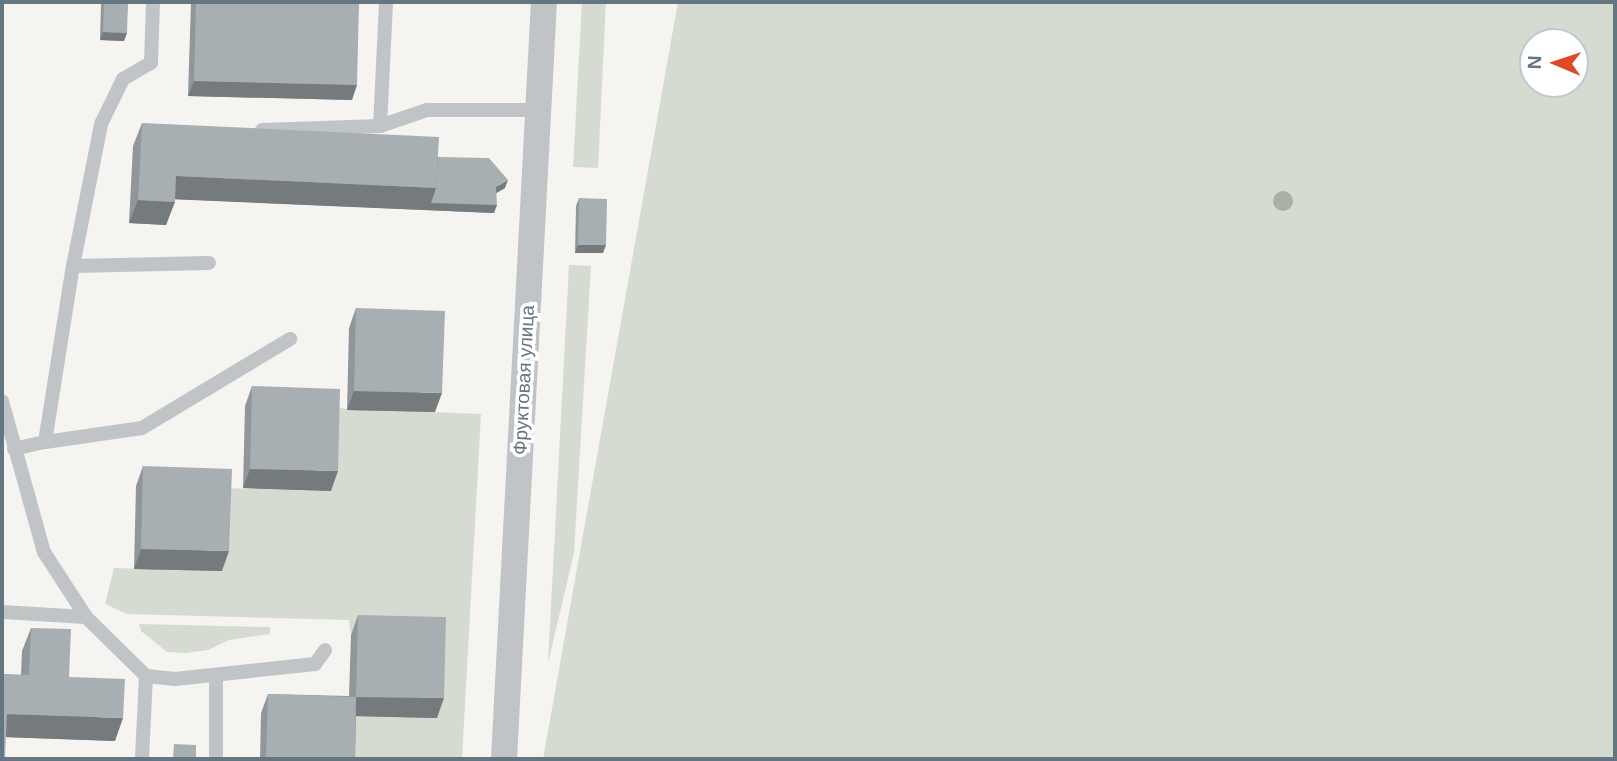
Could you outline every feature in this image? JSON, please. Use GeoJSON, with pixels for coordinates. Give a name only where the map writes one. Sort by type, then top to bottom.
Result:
{"type":"FeatureCollection","features":[{"type":"Feature","properties":{"kind":"street","name":"Фруктовая улица"},"geometry":{"type":"LineString","coordinates":[[504,759],[544,2]]}},
{"type":"Feature","properties":{"kind":"lane"},"geometry":{"type":"LineString","coordinates":[[45,442],[73,266],[101,124],[123,79],[151,63],[153,2]]}},
{"type":"Feature","properties":{"kind":"lane"},"geometry":{"type":"LineString","coordinates":[[380,126],[386,2]]}},
{"type":"Feature","properties":{"kind":"lane"},"geometry":{"type":"LineString","coordinates":[[249,130],[380,126],[427,110],[538,110]]}},
{"type":"Feature","properties":{"kind":"lane"},"geometry":{"type":"LineString","coordinates":[[73,266],[209,263]]}},
{"type":"Feature","properties":{"kind":"lane"},"geometry":{"type":"LineString","coordinates":[[14,449],[142,428],[290,339]]}},
{"type":"Feature","properties":{"kind":"lane"},"geometry":{"type":"LineString","coordinates":[[2,401],[44,552],[86,617],[146,676],[175,679],[315,664],[325,650]]}},
{"type":"Feature","properties":{"kind":"lane"},"geometry":{"type":"LineString","coordinates":[[2,612],[86,617]]}},
{"type":"Feature","properties":{"kind":"lane"},"geometry":{"type":"LineString","coordinates":[[216,675],[216,759]]}},
{"type":"Feature","properties":{"kind":"lane"},"geometry":{"type":"LineString","coordinates":[[142,759],[146,676]]}},
{"type":"Feature","properties":{"kind":"shaded area"},"geometry":{"type":"Polygon","coordinates":[[[582,2],[606,2],[598,168],[573,167],[582,2]]]}},
{"type":"Feature","properties":{"kind":"shaded area"},"geometry":{"type":"Polygon","coordinates":[[[678,2],[1615,2],[1615,759],[543,759],[678,2]]]}},
{"type":"Feature","properties":{"kind":"shaded area"},"geometry":{"type":"Polygon","coordinates":[[[569,265],[591,266],[574,553],[548,663],[569,265]]]}},
{"type":"Feature","properties":{"kind":"shaded area"},"geometry":{"type":"Polygon","coordinates":[[[333,408],[481,414],[462,759],[348,759],[349,716],[437,717],[351,635],[349,620],[127,614],[105,604],[114,568],[222,571],[225,488],[331,491],[333,408]]]}},
{"type":"Feature","properties":{"kind":"shaded area"},"geometry":{"type":"Polygon","coordinates":[[[139,624],[270,627],[270,634],[229,640],[208,650],[167,652],[141,631],[139,624]]]}},
{"type":"Feature","properties":{"kind":"building"},"geometry":{"type":"Polygon","coordinates":[[[104,2],[128,2],[127,33],[103,32],[104,2]]]}},
{"type":"Feature","properties":{"kind":"building"},"geometry":{"type":"Polygon","coordinates":[[[196,2],[359,2],[357,85],[194,81],[196,2]]]}},
{"type":"Feature","properties":{"kind":"building"},"geometry":{"type":"Polygon","coordinates":[[[142,123],[439,137],[436,188],[176,176],[175,202],[138,200],[142,123]]]}},
{"type":"Feature","properties":{"kind":"building"},"geometry":{"type":"Polygon","coordinates":[[[438,157],[489,158],[508,180],[496,187],[497,205],[431,203],[436,188],[438,157]]]}},
{"type":"Feature","properties":{"kind":"building"},"geometry":{"type":"Polygon","coordinates":[[[579,198],[607,199],[606,245],[578,245],[579,198]]]}},
{"type":"Feature","properties":{"kind":"building"},"geometry":{"type":"Polygon","coordinates":[[[356,308],[445,311],[442,393],[354,391],[356,308]]]}},
{"type":"Feature","properties":{"kind":"building"},"geometry":{"type":"Polygon","coordinates":[[[252,386],[340,389],[338,471],[250,469],[252,386]]]}},
{"type":"Feature","properties":{"kind":"building"},"geometry":{"type":"Polygon","coordinates":[[[143,466],[232,469],[229,551],[141,549],[143,466]]]}},
{"type":"Feature","properties":{"kind":"building"},"geometry":{"type":"Polygon","coordinates":[[[358,615],[446,617],[444,698],[356,697],[358,615]]]}},
{"type":"Feature","properties":{"kind":"building"},"geometry":{"type":"Polygon","coordinates":[[[31,628],[71,629],[69,677],[125,679],[123,718],[7,714],[5,758],[2,757],[2,674],[29,675],[31,628]]]}},
{"type":"Feature","properties":{"kind":"building"},"geometry":{"type":"Polygon","coordinates":[[[268,694],[356,697],[355,759],[266,759],[268,694]]]}},
{"type":"Feature","properties":{"kind":"building"},"geometry":{"type":"Polygon","coordinates":[[[174,744],[196,745],[196,759],[173,759],[174,744]]]}}]}
